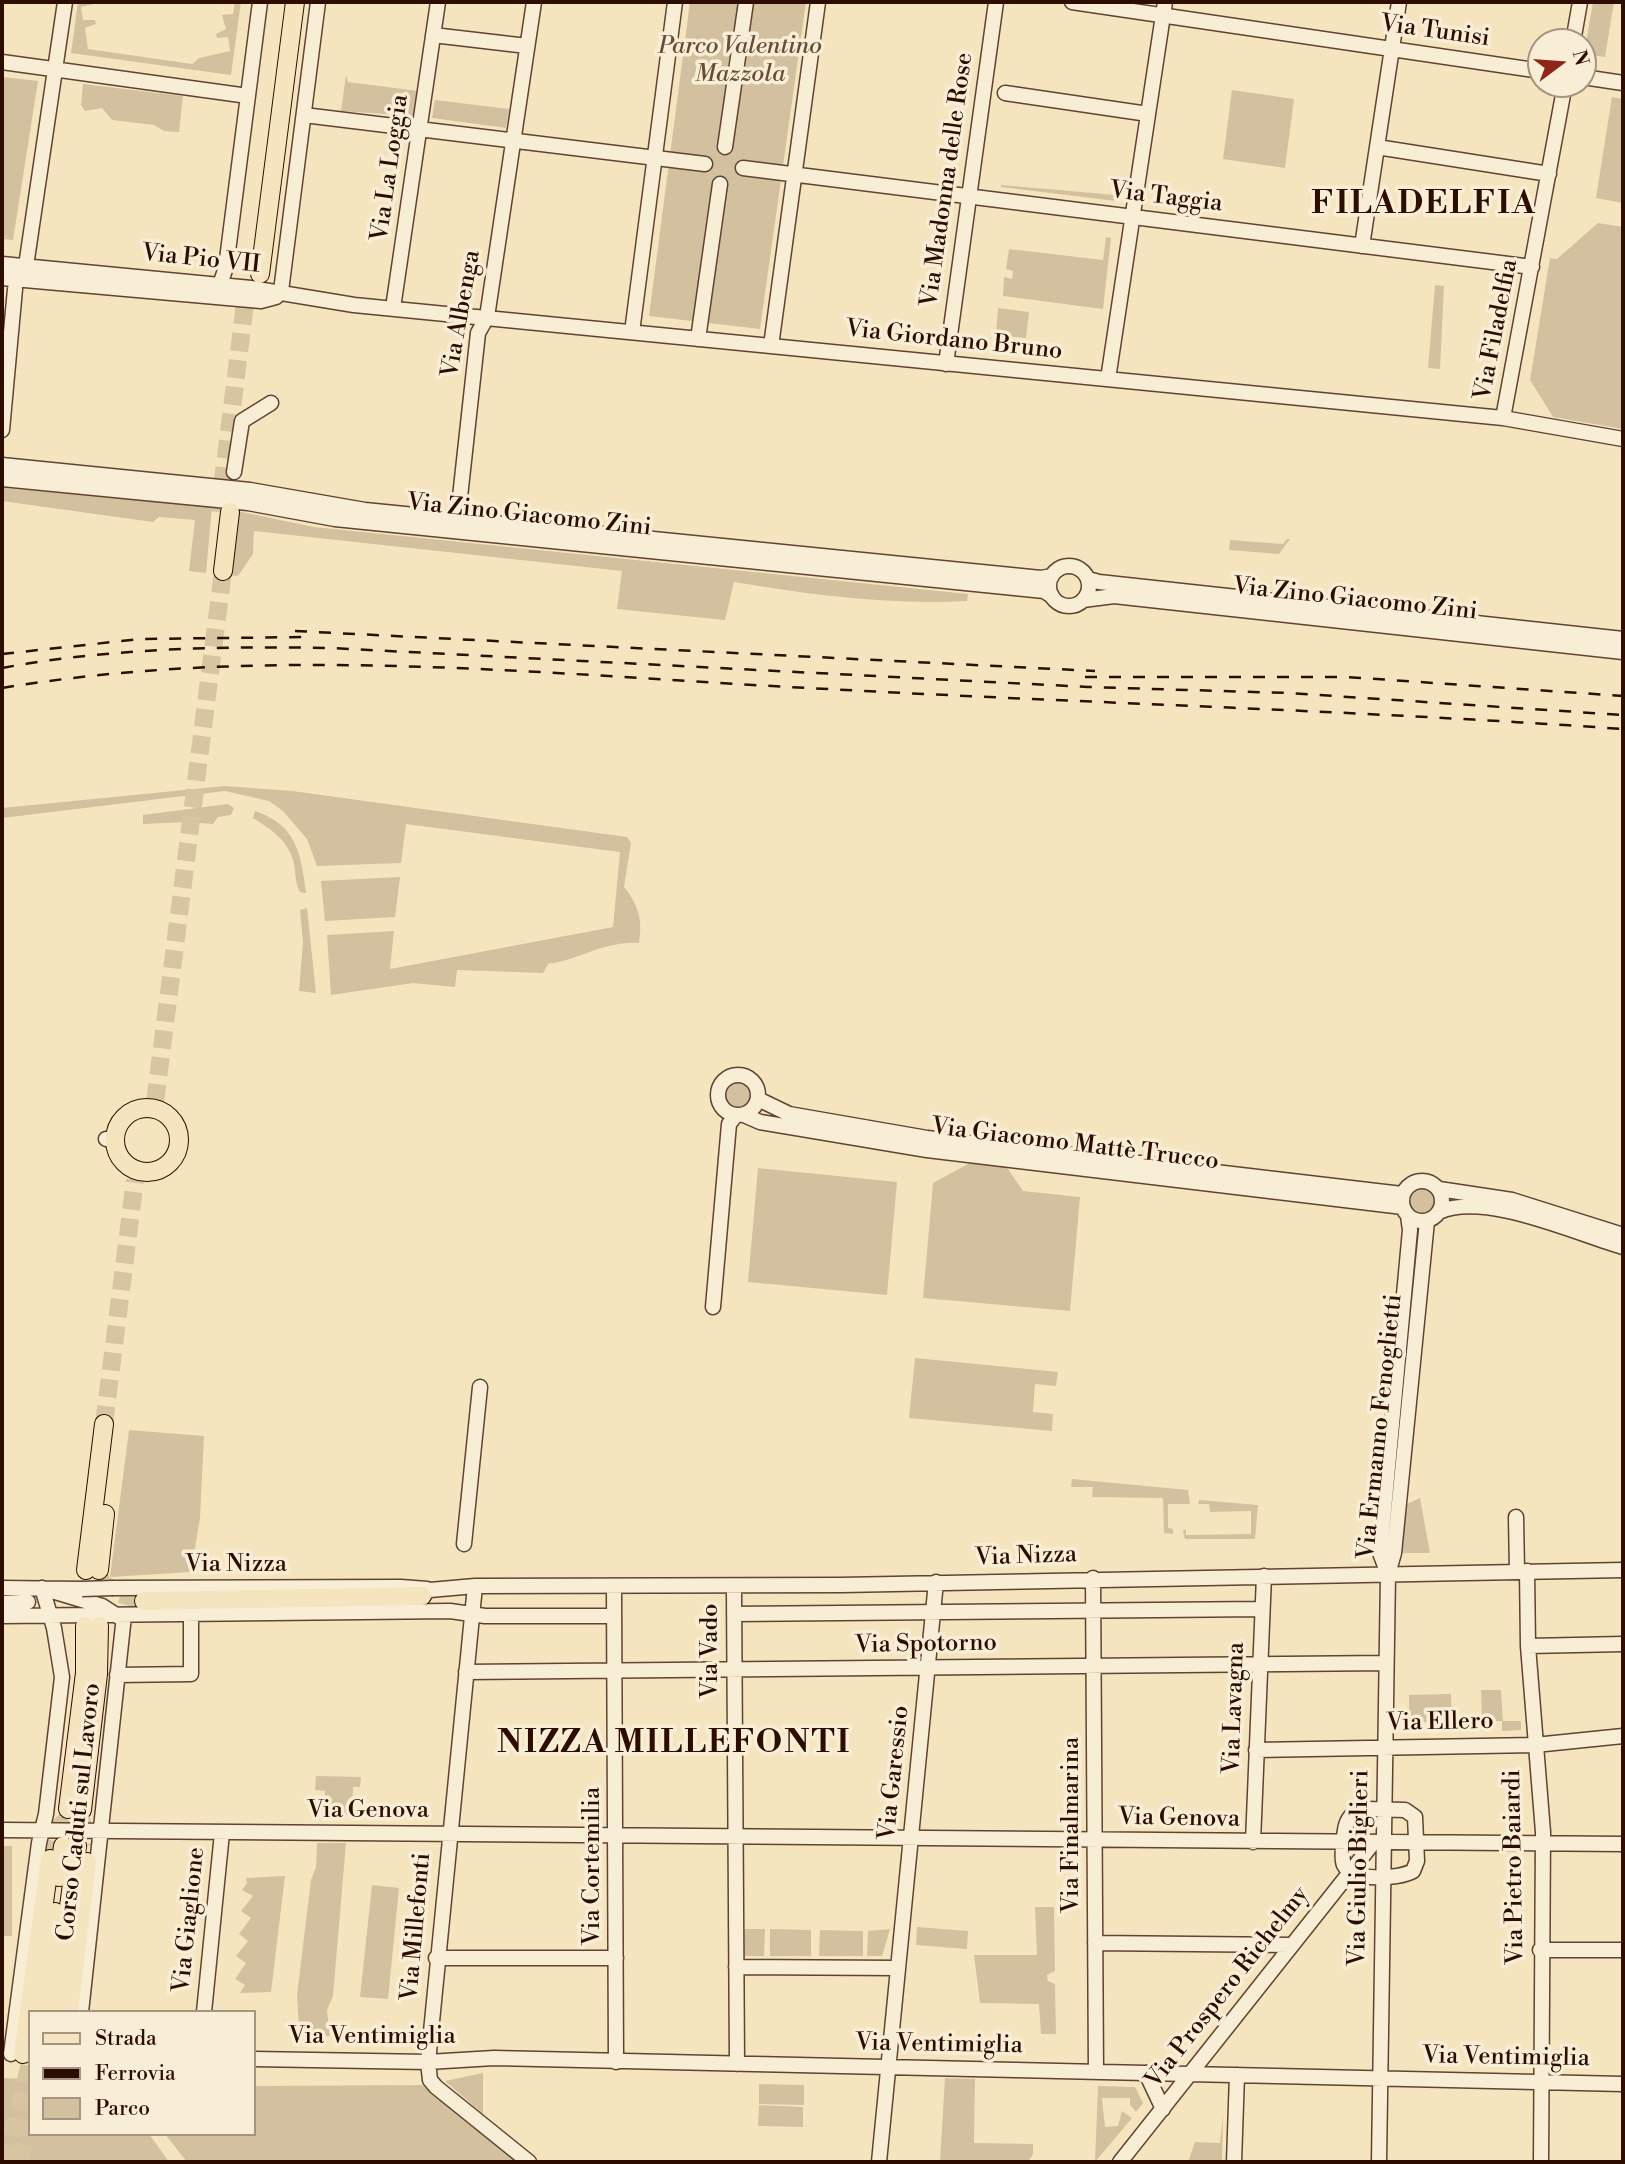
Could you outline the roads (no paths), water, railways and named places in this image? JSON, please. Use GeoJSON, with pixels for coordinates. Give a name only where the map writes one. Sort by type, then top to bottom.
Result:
{"type":"FeatureCollection","features":[{"type":"Feature","properties":{"kind":"main road"},"geometry":{"type":"LineString","coordinates":[[283,2],[255,273],[295,2]]}},
{"type":"Feature","properties":{"kind":"main road"},"geometry":{"type":"LineString","coordinates":[[218,571],[224,512]]}},
{"type":"Feature","properties":{"kind":"main road"},"geometry":{"type":"LineString","coordinates":[[149,1105],[173,1122],[178,1145],[171,1161],[156,1171],[141,1176],[118,1155],[110,1139],[123,1119],[149,1105]]}},
{"type":"Feature","properties":{"kind":"main road"},"geometry":{"type":"LineString","coordinates":[[92,1570],[110,1424]]}},
{"type":"Feature","properties":{"kind":"main road"},"geometry":{"type":"LineString","coordinates":[[144,1601],[426,1593]]}},
{"type":"Feature","properties":{"kind":"main road"},"geometry":{"type":"LineString","coordinates":[[75,1810],[85,1673],[92,1626]]}},
{"type":"Feature","properties":{"kind":"main road"},"geometry":{"type":"LineString","coordinates":[[16,2054],[69,1849]]}},
{"type":"Feature","properties":{"kind":"main road"},"geometry":{"type":"LineString","coordinates":[[41,2010],[69,1849]]}},
{"type":"Feature","properties":{"kind":"main road"},"geometry":{"type":"LineString","coordinates":[[55,2010],[69,1849]]}},
{"type":"Feature","properties":{"kind":"main road"},"geometry":{"type":"LineString","coordinates":[[69,1849],[69,2010]]}},
{"type":"Feature","properties":{"kind":"street"},"geometry":{"type":"LineString","coordinates":[[26,266],[65,2]]}},
{"type":"Feature","properties":{"kind":"street"},"geometry":{"type":"LineString","coordinates":[[220,285],[226,267],[260,2]]}},
{"type":"Feature","properties":{"kind":"street"},"geometry":{"type":"LineString","coordinates":[[281,291],[318,2]]}},
{"type":"Feature","properties":{"kind":"street","name":"Via La Loggia"},"geometry":{"type":"LineString","coordinates":[[393,308],[438,2]]}},
{"type":"Feature","properties":{"kind":"street","name":"Via Albenga"},"geometry":{"type":"LineString","coordinates":[[460,497],[478,333],[487,317],[534,2]]}},
{"type":"Feature","properties":{"kind":"street"},"geometry":{"type":"LineString","coordinates":[[632,332],[675,2]]}},
{"type":"Feature","properties":{"kind":"street"},"geometry":{"type":"LineString","coordinates":[[725,147],[746,2]]}},
{"type":"Feature","properties":{"kind":"street"},"geometry":{"type":"LineString","coordinates":[[771,346],[818,2]]}},
{"type":"Feature","properties":{"kind":"street","name":"Via Madonna delle Rose"},"geometry":{"type":"LineString","coordinates":[[946,364],[996,2]]}},
{"type":"Feature","properties":{"kind":"street","name":"Via Tunisi"},"geometry":{"type":"LineString","coordinates":[[1072,2],[1164,8],[1527,69]]}},
{"type":"Feature","properties":{"kind":"street"},"geometry":{"type":"LineString","coordinates":[[1362,246],[1399,2]]}},
{"type":"Feature","properties":{"kind":"street"},"geometry":{"type":"LineString","coordinates":[[1575,28],[1580,2]]}},
{"type":"Feature","properties":{"kind":"street"},"geometry":{"type":"LineString","coordinates":[[1108,379],[1164,8]]}},
{"type":"Feature","properties":{"kind":"street"},"geometry":{"type":"LineString","coordinates":[[433,34],[527,46]]}},
{"type":"Feature","properties":{"kind":"street"},"geometry":{"type":"LineString","coordinates":[[2,62],[248,96]]}},
{"type":"Feature","properties":{"kind":"street"},"geometry":{"type":"LineString","coordinates":[[1597,79],[1623,83]]}},
{"type":"Feature","properties":{"kind":"street"},"geometry":{"type":"LineString","coordinates":[[1005,93],[1148,114]]}},
{"type":"Feature","properties":{"kind":"street","name":"Via Filadelfia"},"geometry":{"type":"LineString","coordinates":[[1503,418],[1562,98]]}},
{"type":"Feature","properties":{"kind":"street"},"geometry":{"type":"LineString","coordinates":[[304,115],[705,164]]}},
{"type":"Feature","properties":{"kind":"street"},"geometry":{"type":"LineString","coordinates":[[1377,147],[1549,173]]}},
{"type":"Feature","properties":{"kind":"street","name":"Via Taggia"},"geometry":{"type":"LineString","coordinates":[[743,169],[1532,267]]}},
{"type":"Feature","properties":{"kind":"street"},"geometry":{"type":"LineString","coordinates":[[698,339],[720,184]]}},
{"type":"Feature","properties":{"kind":"street","name":"Via Pio VII"},"geometry":{"type":"LineString","coordinates":[[2,264],[281,291]]}},
{"type":"Feature","properties":{"kind":"street","name":"Via Pio VII"},"geometry":{"type":"LineString","coordinates":[[2,278],[261,301],[276,297],[281,291]]}},
{"type":"Feature","properties":{"kind":"street"},"geometry":{"type":"LineString","coordinates":[[2,430],[15,289]]}},
{"type":"Feature","properties":{"kind":"street","name":"Via Giordano Bruno"},"geometry":{"type":"LineString","coordinates":[[281,291],[354,305],[1503,418],[1623,439]]}},
{"type":"Feature","properties":{"kind":"street"},"geometry":{"type":"LineString","coordinates":[[234,472],[242,421],[271,403]]}},
{"type":"Feature","properties":{"kind":"street","name":"Via Zino Giacomo Zini"},"geometry":{"type":"LineString","coordinates":[[2,466],[250,490],[365,510],[1041,578],[1052,576]]}},
{"type":"Feature","properties":{"kind":"street","name":"Via Zino Giacomo Zini"},"geometry":{"type":"LineString","coordinates":[[2,478],[248,503],[335,519],[1044,591],[1052,596]]}},
{"type":"Feature","properties":{"kind":"street"},"geometry":{"type":"LineString","coordinates":[[1070,566],[1081,570],[1088,579],[1088,590],[1083,600],[1064,605],[1052,596],[1049,588],[1052,576],[1060,568],[1070,566]]}},
{"type":"Feature","properties":{"kind":"street","name":"Via Zino Giacomo Zini"},"geometry":{"type":"LineString","coordinates":[[1088,579],[1623,639]]}},
{"type":"Feature","properties":{"kind":"street","name":"Via Zino Giacomo Zini"},"geometry":{"type":"LineString","coordinates":[[1083,600],[1114,596],[1623,652]]}},
{"type":"Feature","properties":{"kind":"street"},"geometry":{"type":"LineString","coordinates":[[713,1307],[729,1124],[753,1109],[758,1099],[758,1089],[748,1077],[736,1075],[728,1078],[719,1088],[718,1097],[726,1111],[740,1115]]}},
{"type":"Feature","properties":{"kind":"street","name":"Via Giacomo Mattè Trucco"},"geometry":{"type":"LineString","coordinates":[[758,1099],[789,1114],[927,1138],[1404,1206]]}},
{"type":"Feature","properties":{"kind":"street","name":"Via Giacomo Mattè Trucco"},"geometry":{"type":"LineString","coordinates":[[740,1115],[760,1122],[927,1150],[1404,1206]]}},
{"type":"Feature","properties":{"kind":"street"},"geometry":{"type":"LineString","coordinates":[[1623,1234],[1512,1200],[1439,1189],[1428,1181],[1418,1181],[1407,1187],[1404,1206],[1427,1221],[1439,1212],[1458,1206],[1509,1212],[1623,1247]]}},
{"type":"Feature","properties":{"kind":"street"},"geometry":{"type":"LineString","coordinates":[[1439,1189],[1443,1200],[1439,1212]]}},
{"type":"Feature","properties":{"kind":"street","name":"Via Ermanno Fenoglietti"},"geometry":{"type":"LineString","coordinates":[[1388,1574],[1380,1553],[1410,1230],[1404,1206]]}},
{"type":"Feature","properties":{"kind":"street","name":"Via Ermanno Fenoglietti"},"geometry":{"type":"LineString","coordinates":[[1388,1574],[1394,1553],[1427,1221]]}},
{"type":"Feature","properties":{"kind":"street"},"geometry":{"type":"LineString","coordinates":[[464,1544],[480,1387]]}},
{"type":"Feature","properties":{"kind":"street","name":"Via Pietro Baiardi"},"geometry":{"type":"LineString","coordinates":[[1516,1517],[1542,1844],[1541,2162]]}},
{"type":"Feature","properties":{"kind":"street","name":"Via Nizza"},"geometry":{"type":"LineString","coordinates":[[2,1588],[401,1587],[426,1593],[475,1586],[936,1582],[1623,1570]]}},
{"type":"Feature","properties":{"kind":"street","name":"Via Giulio Biglieri"},"geometry":{"type":"LineString","coordinates":[[1379,2162],[1383,1876],[1378,1842],[1384,1809],[1388,1574]]}},
{"type":"Feature","properties":{"kind":"street","name":"Via Lavagna"},"geometry":{"type":"LineString","coordinates":[[1253,1842],[1264,1576]]}},
{"type":"Feature","properties":{"kind":"street","name":"Via Finalmarina"},"geometry":{"type":"LineString","coordinates":[[1093,1578],[1096,2072]]}},
{"type":"Feature","properties":{"kind":"street","name":"Via Garessio"},"geometry":{"type":"LineString","coordinates":[[879,2162],[936,1582]]}},
{"type":"Feature","properties":{"kind":"street","name":"Via Millefonti"},"geometry":{"type":"LineString","coordinates":[[475,1586],[448,1835],[428,2062],[430,2080],[529,2162]]}},
{"type":"Feature","properties":{"kind":"street","name":"Via Cortemilia"},"geometry":{"type":"LineString","coordinates":[[614,1586],[616,2062]]}},
{"type":"Feature","properties":{"kind":"street","name":"Via Nizza"},"geometry":{"type":"LineString","coordinates":[[42,1588],[102,1606],[122,1617]]}},
{"type":"Feature","properties":{"kind":"street","name":"Corso Caduti sul Lavoro"},"geometry":{"type":"LineString","coordinates":[[16,2054],[62,1677],[51,1616],[42,1588]]}},
{"type":"Feature","properties":{"kind":"street","name":"Via Vado"},"geometry":{"type":"LineString","coordinates":[[734,1591],[735,1836]]}},
{"type":"Feature","properties":{"kind":"street","name":"Via Nizza"},"geometry":{"type":"LineString","coordinates":[[399,1612],[426,1593]]}},
{"type":"Feature","properties":{"kind":"street"},"geometry":{"type":"LineString","coordinates":[[2,1603],[28,1602]]}},
{"type":"Feature","properties":{"kind":"street"},"geometry":{"type":"LineString","coordinates":[[734,1614],[1262,1609]]}},
{"type":"Feature","properties":{"kind":"street","name":"Via Nizza"},"geometry":{"type":"LineString","coordinates":[[2,1615],[122,1617],[399,1612],[614,1615]]}},
{"type":"Feature","properties":{"kind":"street"},"geometry":{"type":"LineString","coordinates":[[117,1675],[191,1674],[191,1614]]}},
{"type":"Feature","properties":{"kind":"street","name":"Corso Caduti sul Lavoro"},"geometry":{"type":"LineString","coordinates":[[81,2010],[122,1617]]}},
{"type":"Feature","properties":{"kind":"street"},"geometry":{"type":"LineString","coordinates":[[1528,1646],[1623,1644]]}},
{"type":"Feature","properties":{"kind":"street","name":"Via Spotorno"},"geometry":{"type":"LineString","coordinates":[[466,1672],[1386,1663]]}},
{"type":"Feature","properties":{"kind":"street","name":"Via Ellero"},"geometry":{"type":"LineString","coordinates":[[1256,1750],[1535,1745],[1623,1736]]}},
{"type":"Feature","properties":{"kind":"street"},"geometry":{"type":"LineString","coordinates":[[1384,1809],[1410,1811],[1418,1825],[1417,1864],[1413,1871],[1406,1875],[1357,1875],[1349,1871],[1343,1861],[1345,1826],[1354,1813],[1384,1809]]}},
{"type":"Feature","properties":{"kind":"street","name":"Via Genova"},"geometry":{"type":"LineString","coordinates":[[2,1830],[1623,1844]]}},
{"type":"Feature","properties":{"kind":"street","name":"Via Giaglione"},"geometry":{"type":"LineString","coordinates":[[204,2010],[222,1833]]}},
{"type":"Feature","properties":{"kind":"street"},"geometry":{"type":"LineString","coordinates":[[735,1836],[737,2064]]}},
{"type":"Feature","properties":{"kind":"street","name":"Via Prospero Richelmy"},"geometry":{"type":"LineString","coordinates":[[1120,2162],[1349,1871],[1378,1842]]}},
{"type":"Feature","properties":{"kind":"street"},"geometry":{"type":"LineString","coordinates":[[1095,1943],[1291,1945]]}},
{"type":"Feature","properties":{"kind":"street"},"geometry":{"type":"LineString","coordinates":[[1540,1950],[1623,1950]]}},
{"type":"Feature","properties":{"kind":"street"},"geometry":{"type":"LineString","coordinates":[[436,1958],[616,1958]]}},
{"type":"Feature","properties":{"kind":"street"},"geometry":{"type":"LineString","coordinates":[[736,1967],[898,1968]]}},
{"type":"Feature","properties":{"kind":"street","name":"Via Ventimiglia"},"geometry":{"type":"LineString","coordinates":[[256,2059],[428,2062],[494,2058],[1623,2084]]}},
{"type":"Feature","properties":{"kind":"street"},"geometry":{"type":"LineString","coordinates":[[1146,2073],[1163,2109]]}},
{"type":"Feature","properties":{"kind":"street"},"geometry":{"type":"LineString","coordinates":[[1234,2162],[1237,2075]]}},
{"type":"Feature","properties":{"kind":"tunnel"},"geometry":{"type":"LineString","coordinates":[[219,512],[249,272]]}},
{"type":"Feature","properties":{"kind":"tunnel"},"geometry":{"type":"LineString","coordinates":[[155,1102],[223,571]]}},
{"type":"Feature","properties":{"kind":"tunnel"},"geometry":{"type":"LineString","coordinates":[[104,1424],[135,1180]]}},
{"type":"Feature","properties":{"kind":"tunnel"},"geometry":{"type":"LineString","coordinates":[[99,1579],[113,1592],[144,1601]]}},
{"type":"Feature","properties":{"kind":"tunnel"},"geometry":{"type":"LineString","coordinates":[[81,1818],[87,1846]]}},
{"type":"Feature","properties":{"kind":"tunnel"},"geometry":{"type":"LineString","coordinates":[[50,1859],[61,1825],[67,1819]]}},
{"type":"Feature","properties":{"kind":"tunnel"},"geometry":{"type":"LineString","coordinates":[[5,2162],[28,2072]]}},
{"type":"Feature","properties":{"kind":"tunnel"},"geometry":{"type":"LineString","coordinates":[[20,2162],[28,2129]]}},
{"type":"Feature","properties":{"kind":"railway"},"geometry":{"type":"LineString","coordinates":[[295,631],[1095,671]]}},
{"type":"Feature","properties":{"kind":"railway"},"geometry":{"type":"LineString","coordinates":[[2,654],[140,639],[305,637]]}},
{"type":"Feature","properties":{"kind":"railway"},"geometry":{"type":"LineString","coordinates":[[2,668],[125,652],[248,647],[331,648],[1088,687],[1288,693],[1623,715]]}},
{"type":"Feature","properties":{"kind":"railway"},"geometry":{"type":"LineString","coordinates":[[2,688],[102,675],[202,667],[404,666],[1623,729]]}},
{"type":"Feature","properties":{"kind":"railway"},"geometry":{"type":"LineString","coordinates":[[1085,677],[1347,677],[1623,696]]}},
{"type":"Feature","properties":{"kind":"district","name":"FILADELFIA"},"geometry":{"type":"Point","coordinates":[1424,205]}},
{"type":"Feature","properties":{"kind":"district","name":"NIZZA MILLEFONTI"},"geometry":{"type":"Point","coordinates":[674,1744]}},
{"type":"Feature","properties":{"kind":"park label","name":"Parco Valentino Mazzola"},"geometry":{"type":"Point","coordinates":[740,61]}}]}
